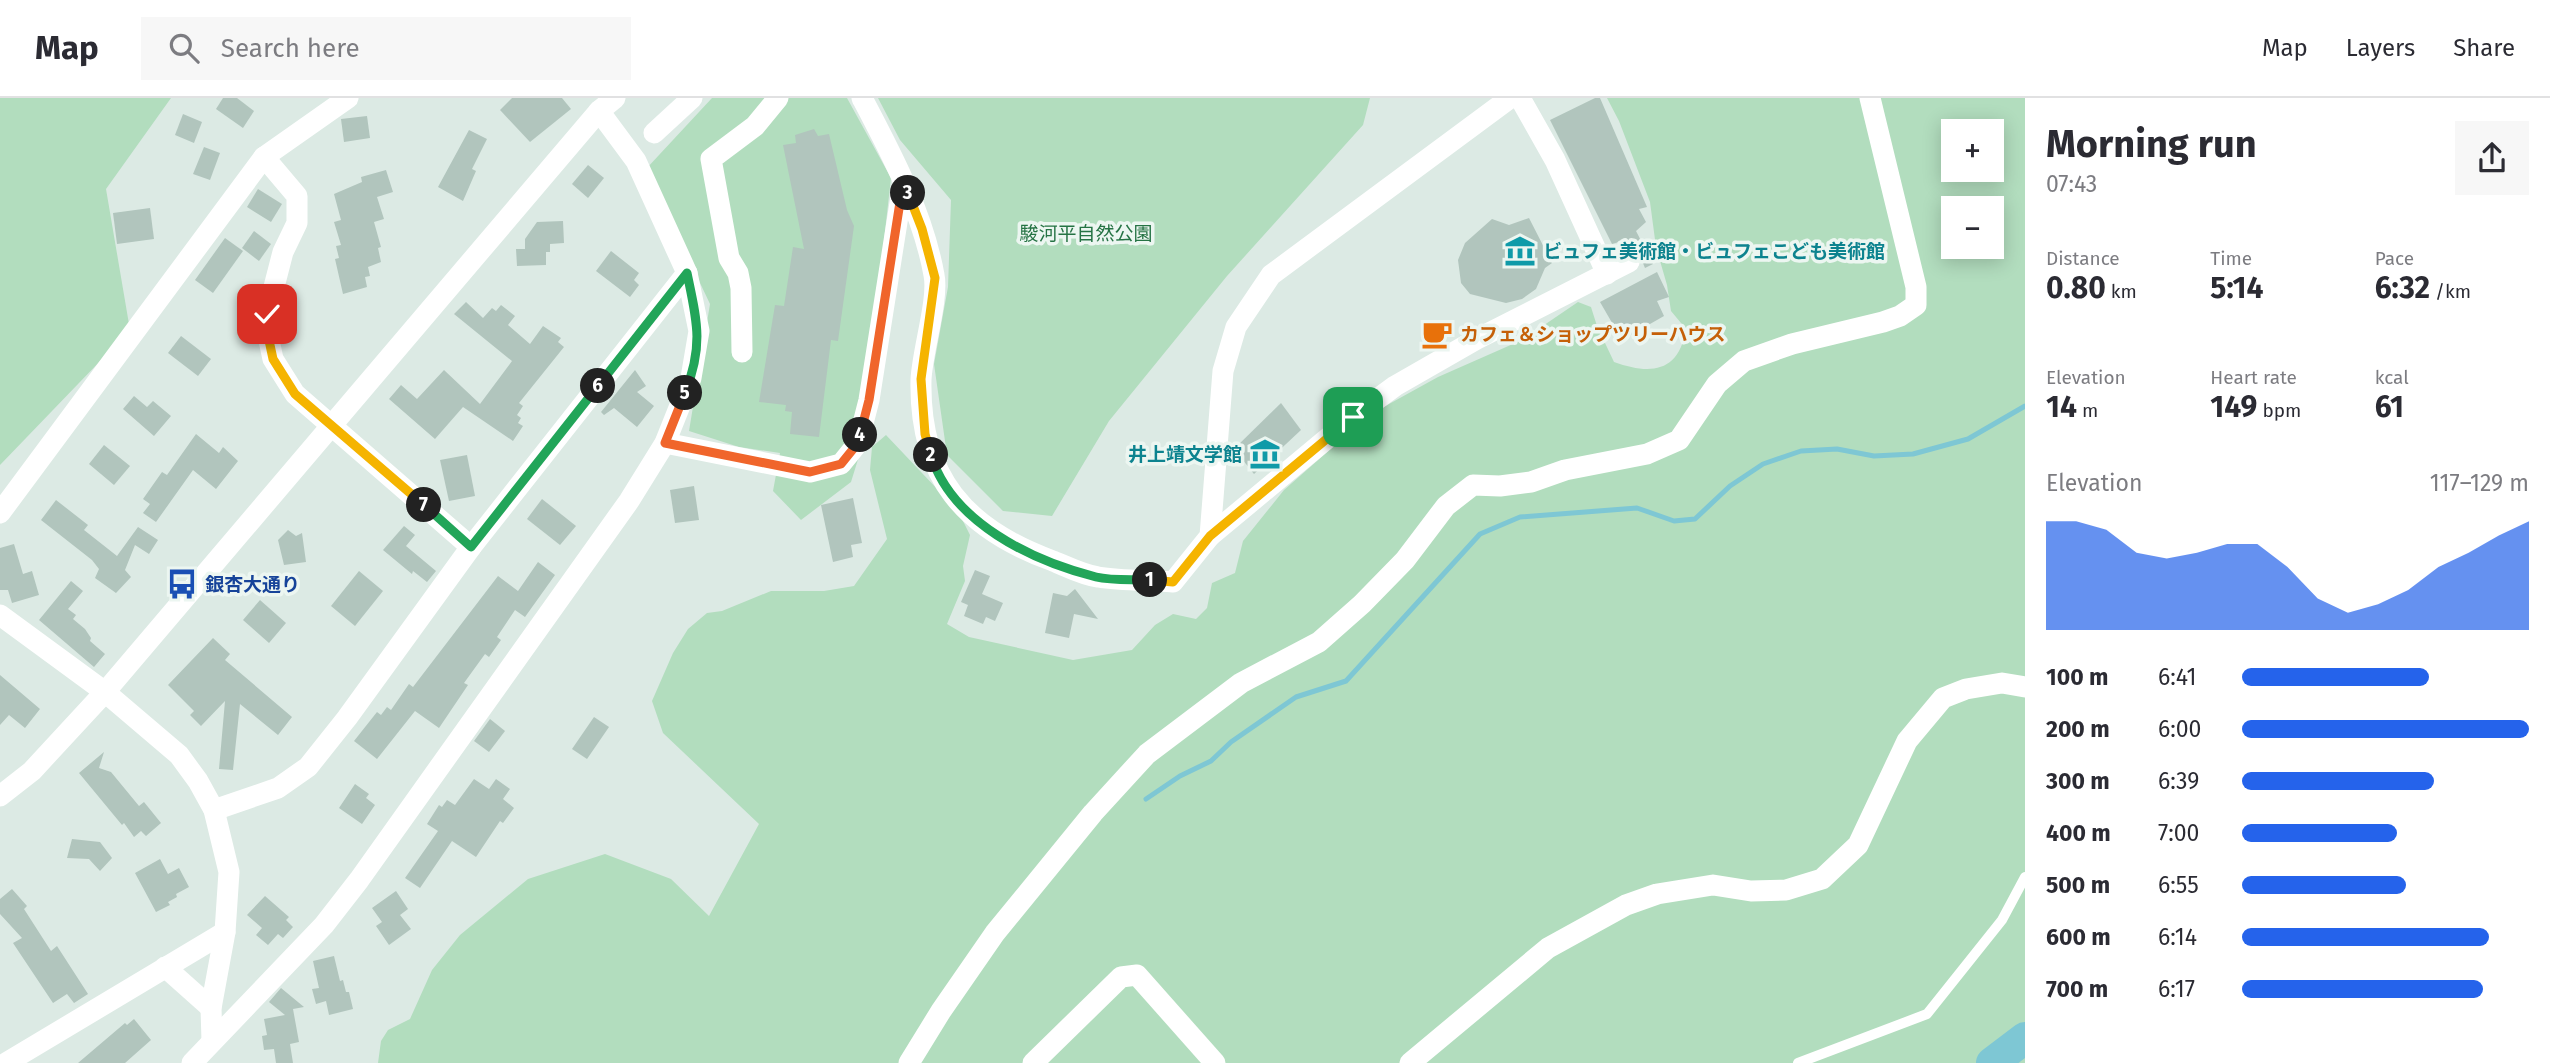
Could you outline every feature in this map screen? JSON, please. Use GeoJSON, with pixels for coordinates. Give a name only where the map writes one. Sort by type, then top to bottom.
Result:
{"type":"FeatureCollection","features":[{"type":"Feature","properties":{"kind":"street"},"geometry":{"type":"LineString","coordinates":[[0,513],[264,157],[348,98]]}},
{"type":"Feature","properties":{"kind":"street"},"geometry":{"type":"LineString","coordinates":[[654,133],[692,98]]}},
{"type":"Feature","properties":{"kind":"street"},"geometry":{"type":"LineString","coordinates":[[741,352],[741,288],[738,273],[729,258],[711,159],[755,126],[778,98]]}},
{"type":"Feature","properties":{"kind":"street"},"geometry":{"type":"LineString","coordinates":[[862,98],[922,229],[935,278],[921,379],[925,434],[934,467],[961,506],[988,531],[1020,549],[1097,577],[1173,582],[1210,536],[1353,417],[1395,386],[1477,339],[1629,262]]}},
{"type":"Feature","properties":{"kind":"street"},"geometry":{"type":"LineString","coordinates":[[1210,536],[1223,371],[1236,327],[1271,275],[1510,98]]}},
{"type":"Feature","properties":{"kind":"street"},"geometry":{"type":"LineString","coordinates":[[1520,98],[1555,160],[1607,274]]}},
{"type":"Feature","properties":{"kind":"street"},"geometry":{"type":"LineString","coordinates":[[909,1063],[995,933],[1093,813],[1147,754],[1241,683],[1318,642],[1362,604],[1405,559],[1446,506],[1473,485],[1500,486],[1531,482],[1565,470],[1647,454],[1678,440],[1717,384],[1744,362],[1792,344],[1883,323],[1916,305],[1916,287],[1870,98]]}},
{"type":"Feature","properties":{"kind":"street"},"geometry":{"type":"LineString","coordinates":[[0,796],[32,771],[105,692],[607,104],[687,273],[699,331],[691,378],[665,443],[629,500],[359,880],[324,925],[192,1063]]}},
{"type":"Feature","properties":{"kind":"street"},"geometry":{"type":"LineString","coordinates":[[264,157],[296,196],[297,223],[283,253],[267,314],[267,331],[273,359],[295,394],[333,424],[471,547]]}},
{"type":"Feature","properties":{"kind":"street"},"geometry":{"type":"LineString","coordinates":[[665,443],[810,472],[841,464],[858,443],[869,400],[903,183]]}},
{"type":"Feature","properties":{"kind":"street"},"geometry":{"type":"LineString","coordinates":[[214,810],[278,788],[308,766],[347,718],[471,547],[687,273]]}},
{"type":"Feature","properties":{"kind":"street"},"geometry":{"type":"LineString","coordinates":[[0,615],[105,692],[179,755],[214,810],[229,872],[225,932],[211,1008],[212,1041]]}},
{"type":"Feature","properties":{"kind":"street"},"geometry":{"type":"LineString","coordinates":[[1410,1063],[1548,948],[1626,905],[1657,894],[1713,885],[1751,891],[1786,890],[1822,879],[1858,845],[1907,741],[1943,698],[1966,689],[2002,683],[2025,687]]}},
{"type":"Feature","properties":{"kind":"street"},"geometry":{"type":"LineString","coordinates":[[6,1063],[225,932]]}},
{"type":"Feature","properties":{"kind":"street"},"geometry":{"type":"LineString","coordinates":[[165,967],[211,1008]]}},
{"type":"Feature","properties":{"kind":"street"},"geometry":{"type":"LineString","coordinates":[[1033,1063],[1121,977],[1137,975],[1214,1063]]}},
{"type":"Feature","properties":{"kind":"lane"},"geometry":{"type":"LineString","coordinates":[[1798,1063],[1927,1014],[2002,920],[2025,877]]}},
{"type":"Feature","properties":{"kind":"green space"},"geometry":{"type":"Polygon","coordinates":[[[0,98],[171,98],[106,189],[130,330],[0,465],[0,98]]]}},
{"type":"Feature","properties":{"kind":"green space"},"geometry":{"type":"Polygon","coordinates":[[[712,98],[847,98],[891,178],[860,453],[851,482],[801,520],[773,491],[780,453],[739,447],[689,431],[710,304],[646,169],[712,98]]]}},
{"type":"Feature","properties":{"kind":"green space","name":"駿河平自然公園"},"geometry":{"type":"Polygon","coordinates":[[[878,98],[1370,98],[1363,125],[1227,276],[1109,421],[1052,516],[1003,511],[947,455],[934,364],[948,287],[951,200],[900,140],[878,98]]]}},
{"type":"Feature","properties":{"kind":"green space"},"geometry":{"type":"Polygon","coordinates":[[[1607,98],[2025,98],[2025,1063],[378,1063],[381,1041],[388,1030],[410,1019],[432,970],[460,935],[528,879],[605,854],[671,879],[709,916],[759,824],[663,733],[652,701],[673,653],[688,629],[707,613],[722,611],[771,591],[824,591],[854,586],[887,539],[870,470],[872,447],[886,435],[958,511],[970,535],[963,566],[965,581],[947,624],[969,637],[1073,660],[1132,650],[1155,625],[1173,614],[1196,619],[1207,608],[1212,583],[1235,573],[1243,541],[1284,490],[1380,409],[1438,377],[1522,340],[1578,302],[1591,307],[1614,362],[1639,369],[1651,369],[1670,362],[1677,355],[1686,329],[1671,311],[1656,247],[1650,202],[1619,121],[1607,98]]]}},
{"type":"Feature","properties":{"kind":"building"},"geometry":{"type":"Polygon","coordinates":[[[223,98],[237,98],[254,111],[243,128],[216,109],[223,98]]]}},
{"type":"Feature","properties":{"kind":"building"},"geometry":{"type":"Polygon","coordinates":[[[512,98],[562,98],[571,109],[530,142],[500,110],[512,98]]]}},
{"type":"Feature","properties":{"kind":"building"},"geometry":{"type":"Polygon","coordinates":[[[1600,98],[1647,207],[1639,209],[1646,222],[1636,231],[1653,264],[1645,268],[1640,256],[1626,240],[1612,244],[1550,120],[1600,98]]]}},
{"type":"Feature","properties":{"kind":"building"},"geometry":{"type":"Polygon","coordinates":[[[183,114],[202,122],[194,143],[175,135],[183,114]]]}},
{"type":"Feature","properties":{"kind":"building"},"geometry":{"type":"Polygon","coordinates":[[[367,116],[370,138],[344,142],[341,119],[367,116]]]}},
{"type":"Feature","properties":{"kind":"building"},"geometry":{"type":"Polygon","coordinates":[[[814,129],[818,136],[829,134],[847,210],[854,226],[838,341],[831,340],[819,437],[790,434],[792,412],[785,411],[786,405],[759,402],[775,305],[784,306],[793,247],[804,249],[783,145],[796,143],[795,135],[814,129]]]}},
{"type":"Feature","properties":{"kind":"building"},"geometry":{"type":"Polygon","coordinates":[[[469,130],[487,139],[472,169],[476,171],[463,201],[438,187],[469,130]]]}},
{"type":"Feature","properties":{"kind":"building"},"geometry":{"type":"Polygon","coordinates":[[[204,147],[220,153],[210,180],[193,174],[204,147]]]}},
{"type":"Feature","properties":{"kind":"building"},"geometry":{"type":"Polygon","coordinates":[[[588,165],[604,178],[588,198],[572,184],[588,165]]]}},
{"type":"Feature","properties":{"kind":"building"},"geometry":{"type":"Polygon","coordinates":[[[386,170],[393,192],[377,197],[384,219],[374,222],[381,247],[378,248],[381,262],[368,267],[370,276],[365,277],[367,287],[343,294],[335,259],[339,258],[336,246],[341,245],[334,222],[341,220],[334,194],[362,182],[361,177],[386,170]]]}},
{"type":"Feature","properties":{"kind":"building"},"geometry":{"type":"Polygon","coordinates":[[[258,189],[282,204],[271,222],[247,207],[258,189]]]}},
{"type":"Feature","properties":{"kind":"building"},"geometry":{"type":"Polygon","coordinates":[[[150,208],[154,239],[117,244],[113,213],[150,208]]]}},
{"type":"Feature","properties":{"kind":"building"},"geometry":{"type":"Polygon","coordinates":[[[1529,218],[1552,263],[1545,268],[1536,289],[1522,299],[1506,303],[1470,294],[1461,283],[1458,260],[1465,243],[1492,219],[1509,225],[1529,218]]]}},
{"type":"Feature","properties":{"kind":"building"},"geometry":{"type":"Polygon","coordinates":[[[563,221],[564,243],[550,244],[550,252],[546,252],[546,265],[517,266],[516,249],[525,249],[525,239],[537,222],[563,221]]]}},
{"type":"Feature","properties":{"kind":"building"},"geometry":{"type":"Polygon","coordinates":[[[254,231],[271,244],[259,261],[242,248],[254,231]]]}},
{"type":"Feature","properties":{"kind":"building"},"geometry":{"type":"Polygon","coordinates":[[[225,238],[243,251],[213,293],[195,280],[225,238]]]}},
{"type":"Feature","properties":{"kind":"building"},"geometry":{"type":"Polygon","coordinates":[[[611,251],[639,273],[634,280],[639,285],[630,297],[596,271],[611,251]]]}},
{"type":"Feature","properties":{"kind":"building"},"geometry":{"type":"Polygon","coordinates":[[[1657,272],[1669,297],[1657,301],[1664,316],[1622,340],[1600,302],[1657,272]]]}},
{"type":"Feature","properties":{"kind":"building"},"geometry":{"type":"Polygon","coordinates":[[[466,302],[483,318],[492,308],[496,311],[501,305],[515,316],[508,325],[530,344],[543,326],[561,338],[558,342],[564,347],[519,403],[523,406],[517,415],[521,418],[518,423],[523,426],[513,441],[463,407],[435,439],[389,399],[401,385],[417,399],[444,370],[480,404],[512,361],[454,314],[466,302]]]}},
{"type":"Feature","properties":{"kind":"building"},"geometry":{"type":"Polygon","coordinates":[[[181,336],[211,359],[198,376],[168,353],[181,336]]]}},
{"type":"Feature","properties":{"kind":"building"},"geometry":{"type":"Polygon","coordinates":[[[635,370],[646,386],[637,392],[654,406],[637,427],[614,408],[604,415],[601,412],[635,370]]]}},
{"type":"Feature","properties":{"kind":"building"},"geometry":{"type":"Polygon","coordinates":[[[134,396],[147,407],[153,401],[171,416],[154,436],[123,409],[134,396]]]}},
{"type":"Feature","properties":{"kind":"building"},"geometry":{"type":"Polygon","coordinates":[[[1281,403],[1301,430],[1254,474],[1234,449],[1281,403]]]}},
{"type":"Feature","properties":{"kind":"building"},"geometry":{"type":"Polygon","coordinates":[[[196,434],[219,453],[223,447],[238,461],[216,489],[193,470],[156,522],[143,513],[150,504],[143,499],[162,472],[167,475],[196,434]]]}},
{"type":"Feature","properties":{"kind":"building"},"geometry":{"type":"Polygon","coordinates":[[[104,445],[130,466],[114,485],[89,464],[104,445]]]}},
{"type":"Feature","properties":{"kind":"building"},"geometry":{"type":"Polygon","coordinates":[[[467,455],[475,496],[449,501],[440,460],[467,455]]]}},
{"type":"Feature","properties":{"kind":"building"},"geometry":{"type":"Polygon","coordinates":[[[694,486],[699,520],[675,523],[670,490],[694,486]]]}},
{"type":"Feature","properties":{"kind":"building"},"geometry":{"type":"Polygon","coordinates":[[[853,498],[862,543],[851,545],[853,557],[833,562],[821,505],[853,498]]]}},
{"type":"Feature","properties":{"kind":"building"},"geometry":{"type":"Polygon","coordinates":[[[542,499],[576,526],[560,545],[527,519],[542,499]]]}},
{"type":"Feature","properties":{"kind":"building"},"geometry":{"type":"Polygon","coordinates":[[[56,500],[88,525],[84,530],[117,556],[138,527],[158,540],[149,554],[135,545],[125,570],[131,577],[116,593],[95,578],[99,569],[92,560],[41,520],[56,500]]]}},
{"type":"Feature","properties":{"kind":"building"},"geometry":{"type":"Polygon","coordinates":[[[404,526],[415,535],[406,546],[436,571],[427,582],[413,571],[412,574],[383,550],[404,526]]]}},
{"type":"Feature","properties":{"kind":"building"},"geometry":{"type":"Polygon","coordinates":[[[288,530],[296,536],[302,533],[306,562],[284,565],[278,540],[288,530]]]}},
{"type":"Feature","properties":{"kind":"building"},"geometry":{"type":"Polygon","coordinates":[[[14,544],[23,574],[32,571],[39,595],[12,603],[8,590],[0,590],[0,548],[14,544]]]}},
{"type":"Feature","properties":{"kind":"building"},"geometry":{"type":"Polygon","coordinates":[[[538,562],[555,575],[525,617],[515,610],[497,637],[501,640],[489,657],[485,654],[464,683],[468,685],[439,728],[415,711],[377,759],[354,741],[377,712],[381,715],[387,707],[391,710],[409,684],[413,687],[498,576],[518,591],[538,562]]]}},
{"type":"Feature","properties":{"kind":"building"},"geometry":{"type":"Polygon","coordinates":[[[975,570],[990,576],[982,594],[1003,603],[995,621],[986,617],[983,624],[964,616],[968,605],[961,602],[975,570]]]}},
{"type":"Feature","properties":{"kind":"building"},"geometry":{"type":"Polygon","coordinates":[[[359,571],[383,591],[355,626],[331,606],[359,571]]]}},
{"type":"Feature","properties":{"kind":"building"},"geometry":{"type":"Polygon","coordinates":[[[71,581],[83,591],[68,609],[76,615],[73,619],[85,629],[90,641],[105,654],[94,667],[39,620],[71,581]]]}},
{"type":"Feature","properties":{"kind":"building"},"geometry":{"type":"Polygon","coordinates":[[[1075,589],[1098,619],[1074,614],[1069,638],[1045,633],[1053,593],[1067,596],[1075,589]]]}},
{"type":"Feature","properties":{"kind":"building"},"geometry":{"type":"Polygon","coordinates":[[[260,600],[286,623],[269,643],[243,620],[260,600]]]}},
{"type":"Feature","properties":{"kind":"building"},"geometry":{"type":"Polygon","coordinates":[[[213,638],[230,654],[225,660],[292,717],[278,735],[240,704],[233,770],[219,769],[225,701],[201,726],[190,715],[194,711],[168,685],[213,638]]]}},
{"type":"Feature","properties":{"kind":"building"},"geometry":{"type":"Polygon","coordinates":[[[0,675],[40,709],[25,728],[9,715],[0,725],[0,675]]]}},
{"type":"Feature","properties":{"kind":"building"},"geometry":{"type":"Polygon","coordinates":[[[594,717],[609,727],[587,759],[572,749],[594,717]]]}},
{"type":"Feature","properties":{"kind":"building"},"geometry":{"type":"Polygon","coordinates":[[[490,719],[505,731],[489,752],[474,741],[490,719]]]}},
{"type":"Feature","properties":{"kind":"building"},"geometry":{"type":"Polygon","coordinates":[[[104,752],[99,768],[111,772],[139,806],[144,802],[161,823],[146,836],[141,831],[134,837],[79,773],[104,752]]]}},
{"type":"Feature","properties":{"kind":"building"},"geometry":{"type":"Polygon","coordinates":[[[474,779],[489,789],[496,779],[510,789],[503,799],[514,808],[503,823],[500,821],[476,857],[452,841],[420,888],[405,878],[438,831],[427,824],[439,805],[442,807],[447,800],[455,805],[474,779]]]}},
{"type":"Feature","properties":{"kind":"building"},"geometry":{"type":"Polygon","coordinates":[[[355,784],[369,794],[366,798],[375,805],[362,824],[339,808],[355,784]]]}},
{"type":"Feature","properties":{"kind":"building"},"geometry":{"type":"Polygon","coordinates":[[[72,839],[100,842],[112,858],[100,871],[89,859],[67,858],[72,839]]]}},
{"type":"Feature","properties":{"kind":"building"},"geometry":{"type":"Polygon","coordinates":[[[160,859],[168,874],[179,868],[189,887],[176,894],[177,897],[168,902],[170,905],[156,912],[135,873],[160,859]]]}},
{"type":"Feature","properties":{"kind":"building"},"geometry":{"type":"Polygon","coordinates":[[[12,889],[27,906],[24,909],[51,951],[57,946],[88,994],[74,1003],[67,994],[53,1003],[13,943],[22,938],[0,914],[0,899],[12,889]]]}},
{"type":"Feature","properties":{"kind":"building"},"geometry":{"type":"Polygon","coordinates":[[[396,891],[408,909],[400,915],[411,929],[389,945],[376,926],[382,922],[372,908],[396,891]]]}},
{"type":"Feature","properties":{"kind":"building"},"geometry":{"type":"Polygon","coordinates":[[[265,896],[289,917],[286,920],[293,927],[283,938],[278,934],[268,945],[256,935],[262,928],[247,915],[265,896]]]}},
{"type":"Feature","properties":{"kind":"building"},"geometry":{"type":"Polygon","coordinates":[[[334,956],[340,981],[343,980],[346,992],[349,992],[353,1009],[329,1015],[326,1001],[316,1004],[312,989],[319,988],[313,961],[334,956]]]}},
{"type":"Feature","properties":{"kind":"building"},"geometry":{"type":"Polygon","coordinates":[[[281,988],[304,1007],[293,1009],[299,1042],[290,1044],[293,1063],[276,1063],[274,1049],[264,1050],[262,1036],[267,1035],[264,1019],[285,1015],[269,1002],[281,988]]]}},
{"type":"Feature","properties":{"kind":"building"},"geometry":{"type":"Polygon","coordinates":[[[134,1019],[151,1040],[125,1063],[78,1063],[125,1023],[127,1025],[134,1019]]]}},
{"type":"Feature","properties":{"kind":"waterway"},"geometry":{"type":"LineString","coordinates":[[1146,799],[1180,776],[1211,761],[1231,742],[1296,697],[1346,681],[1480,534],[1520,517],[1637,508],[1674,521],[1695,519],[1730,486],[1763,464],[1801,451],[1837,449],[1874,456],[1913,454],[1968,439],[2025,406]]}},
{"type":"Feature","properties":{"kind":"waterway"},"geometry":{"type":"LineString","coordinates":[[1992,1063],[2025,1038]]}},
{"type":"Feature","properties":{"kind":"place","name":"ビュフェ美術館・ビュフェこども美術館"},"geometry":{"type":"Point","coordinates":[1520,251]}},
{"type":"Feature","properties":{"kind":"place","name":"カフェ＆ショップツリーハウス"},"geometry":{"type":"Point","coordinates":[1437,334]}},
{"type":"Feature","properties":{"kind":"place","name":"井上靖文学館"},"geometry":{"type":"Point","coordinates":[1265,454]}},
{"type":"Feature","properties":{"kind":"place","name":"銀杏大通り"},"geometry":{"type":"Point","coordinates":[182,584]}},
{"type":"Feature","properties":{"kind":"route"},"geometry":{"type":"LineString","coordinates":[[267,314],[267,331],[273,359],[295,394],[333,424],[471,547],[687,273],[699,331],[691,378],[665,443],[810,472],[841,464],[858,443],[869,400],[903,183],[922,229],[935,278],[921,379],[925,434],[934,467],[961,506],[988,531],[1020,549],[1097,577],[1173,582],[1210,536],[1353,417]]}}]}
